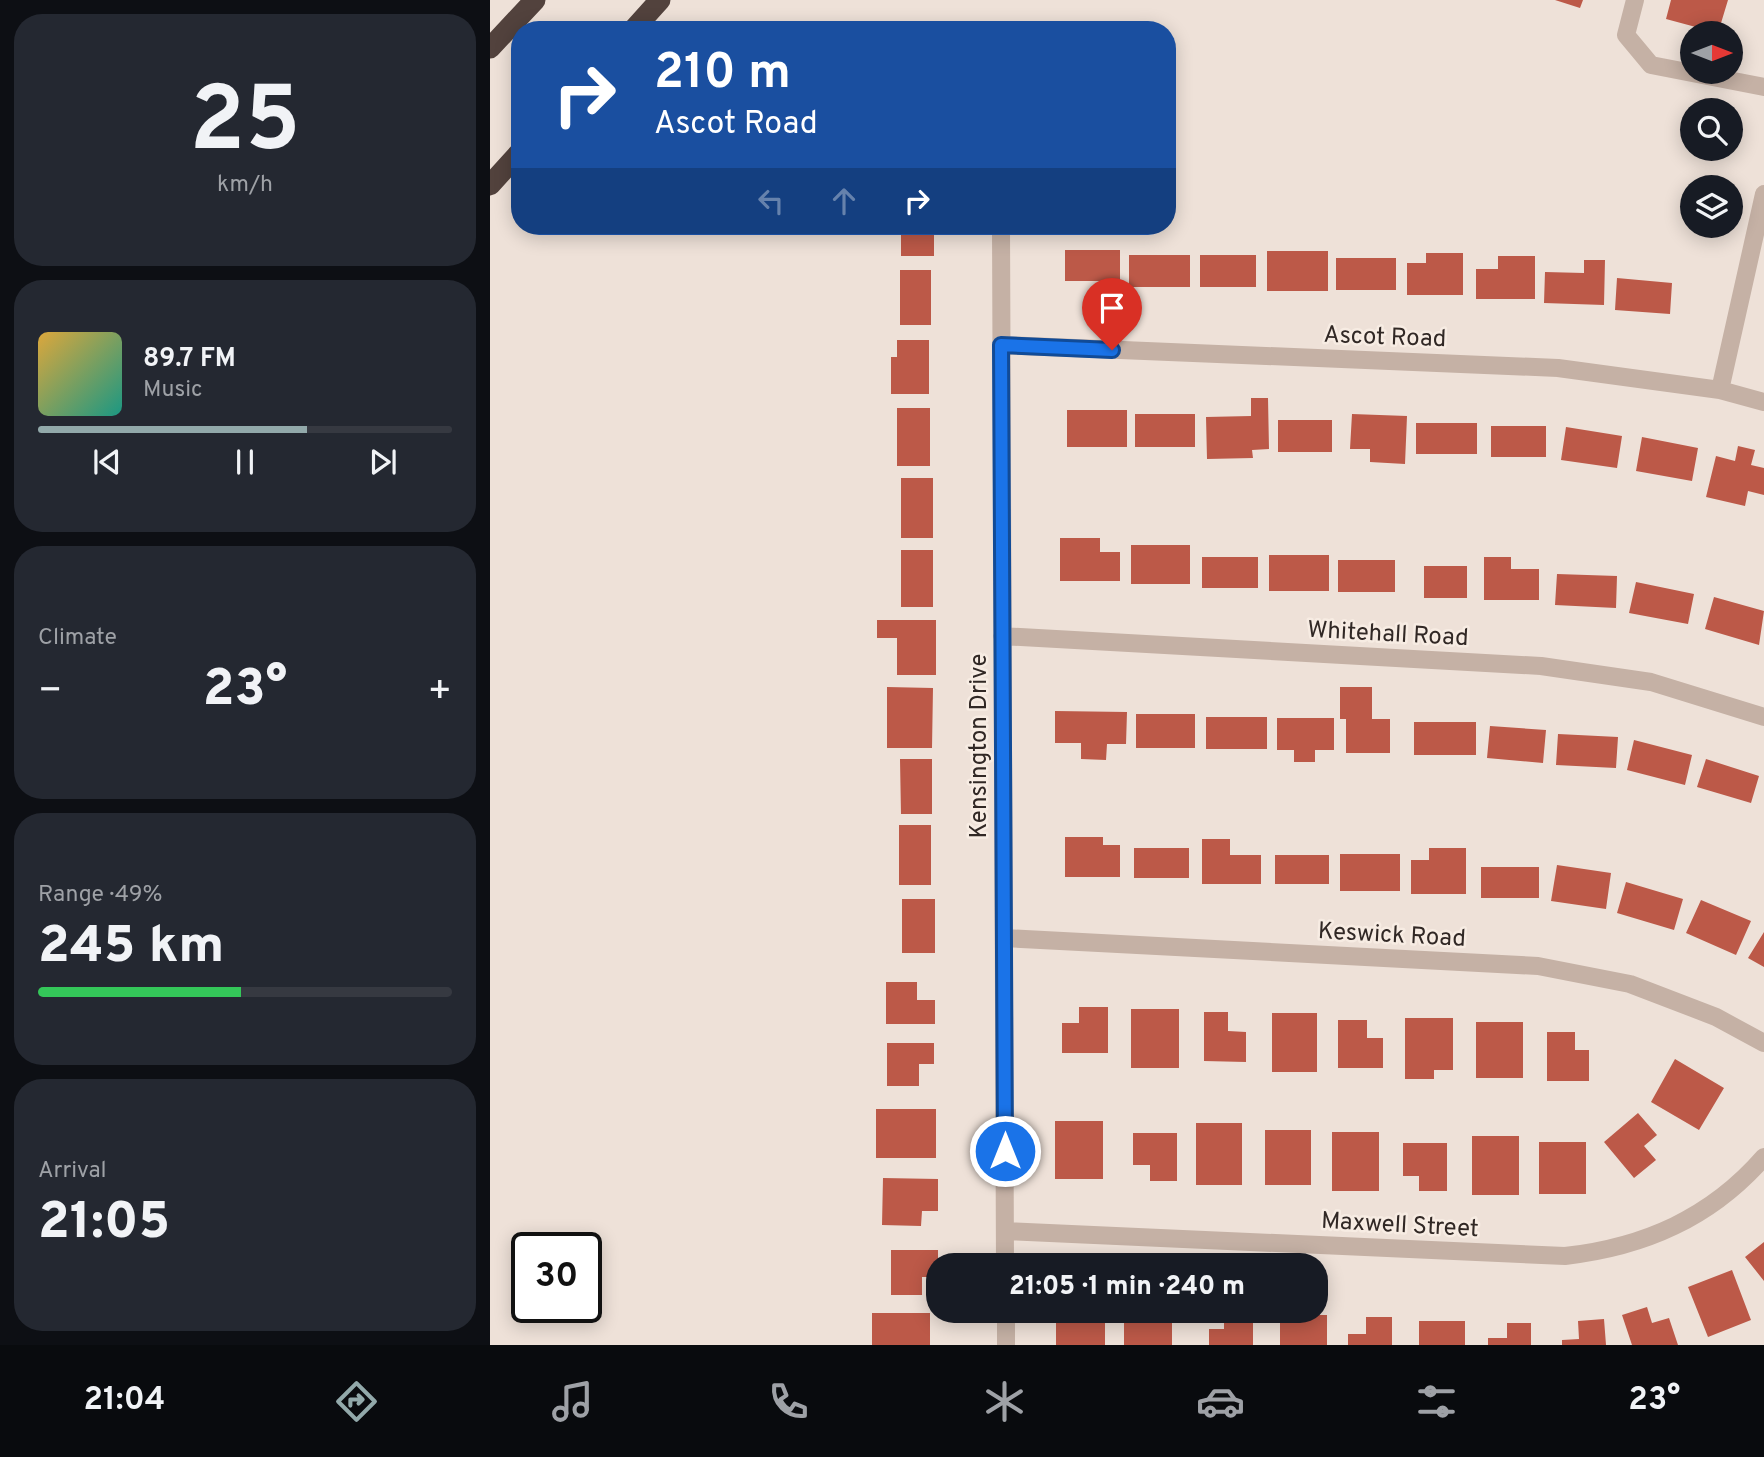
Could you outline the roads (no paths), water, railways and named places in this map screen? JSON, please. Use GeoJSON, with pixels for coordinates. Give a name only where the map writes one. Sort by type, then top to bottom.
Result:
{"type":"FeatureCollection","features":[{"type":"Feature","properties":{"kind":"highway"},"geometry":{"type":"LineString","coordinates":[[515,21],[535,0]]}},
{"type":"Feature","properties":{"kind":"highway"},"geometry":{"type":"LineString","coordinates":[[641,21],[660,0]]}},
{"type":"Feature","properties":{"kind":"highway"},"geometry":{"type":"LineString","coordinates":[[490,48],[511,26]]}},
{"type":"Feature","properties":{"kind":"highway"},"geometry":{"type":"LineString","coordinates":[[490,184],[511,162]]}},
{"type":"Feature","properties":{"kind":"street"},"geometry":{"type":"LineString","coordinates":[[1635,0],[1626,35],[1651,65],[1764,87]]}},
{"type":"Feature","properties":{"kind":"street"},"geometry":{"type":"LineString","coordinates":[[1720,390],[1764,194]]}},
{"type":"Feature","properties":{"kind":"street","name":"Kensington Drive"},"geometry":{"type":"LineString","coordinates":[[1000,235],[1005,1253]]}},
{"type":"Feature","properties":{"kind":"street","name":"Ascot Road"},"geometry":{"type":"LineString","coordinates":[[1001,345],[1558,368],[1720,390],[1764,402]]}},
{"type":"Feature","properties":{"kind":"street","name":"Whitehall Road"},"geometry":{"type":"LineString","coordinates":[[1002,636],[1541,666],[1651,682],[1764,717]]}},
{"type":"Feature","properties":{"kind":"street","name":"Keswick Road"},"geometry":{"type":"LineString","coordinates":[[1004,938],[1538,966],[1630,984],[1716,1017],[1764,1042]]}},
{"type":"Feature","properties":{"kind":"street","name":"Maxwell Street"},"geometry":{"type":"LineString","coordinates":[[1005,1231],[1565,1256],[1606,1251],[1648,1239],[1705,1211],[1764,1157]]}},
{"type":"Feature","properties":{"kind":"street"},"geometry":{"type":"LineString","coordinates":[[1006,1323],[1006,1345]]}}]}
